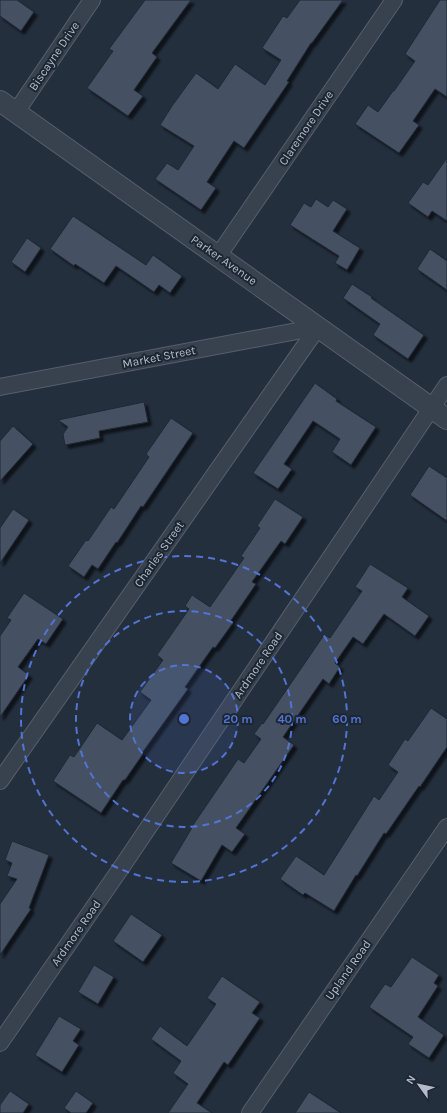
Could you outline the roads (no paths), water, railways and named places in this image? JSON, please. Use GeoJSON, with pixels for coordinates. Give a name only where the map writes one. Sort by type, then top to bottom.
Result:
{"type":"FeatureCollection","features":[{"type":"Feature","properties":{"kind":"street","name":"Biscayne Drive"},"geometry":{"type":"LineString","coordinates":[[8,107],[92,0]]}},
{"type":"Feature","properties":{"kind":"street","name":"Claremore Drive"},"geometry":{"type":"LineString","coordinates":[[218,256],[394,0]]}},
{"type":"Feature","properties":{"kind":"street","name":"Parker Avenue"},"geometry":{"type":"LineString","coordinates":[[8,107],[439,413]]}},
{"type":"Feature","properties":{"kind":"street","name":"Market Street"},"geometry":{"type":"LineString","coordinates":[[0,387],[318,327]]}},
{"type":"Feature","properties":{"kind":"street","name":"Charles Street"},"geometry":{"type":"LineString","coordinates":[[0,781],[318,327]]}},
{"type":"Feature","properties":{"kind":"street","name":"Ardmore Road"},"geometry":{"type":"LineString","coordinates":[[0,1043],[439,413],[447,386]]}},
{"type":"Feature","properties":{"kind":"street","name":"Upland Road"},"geometry":{"type":"LineString","coordinates":[[250,1113],[447,827]]}}]}
